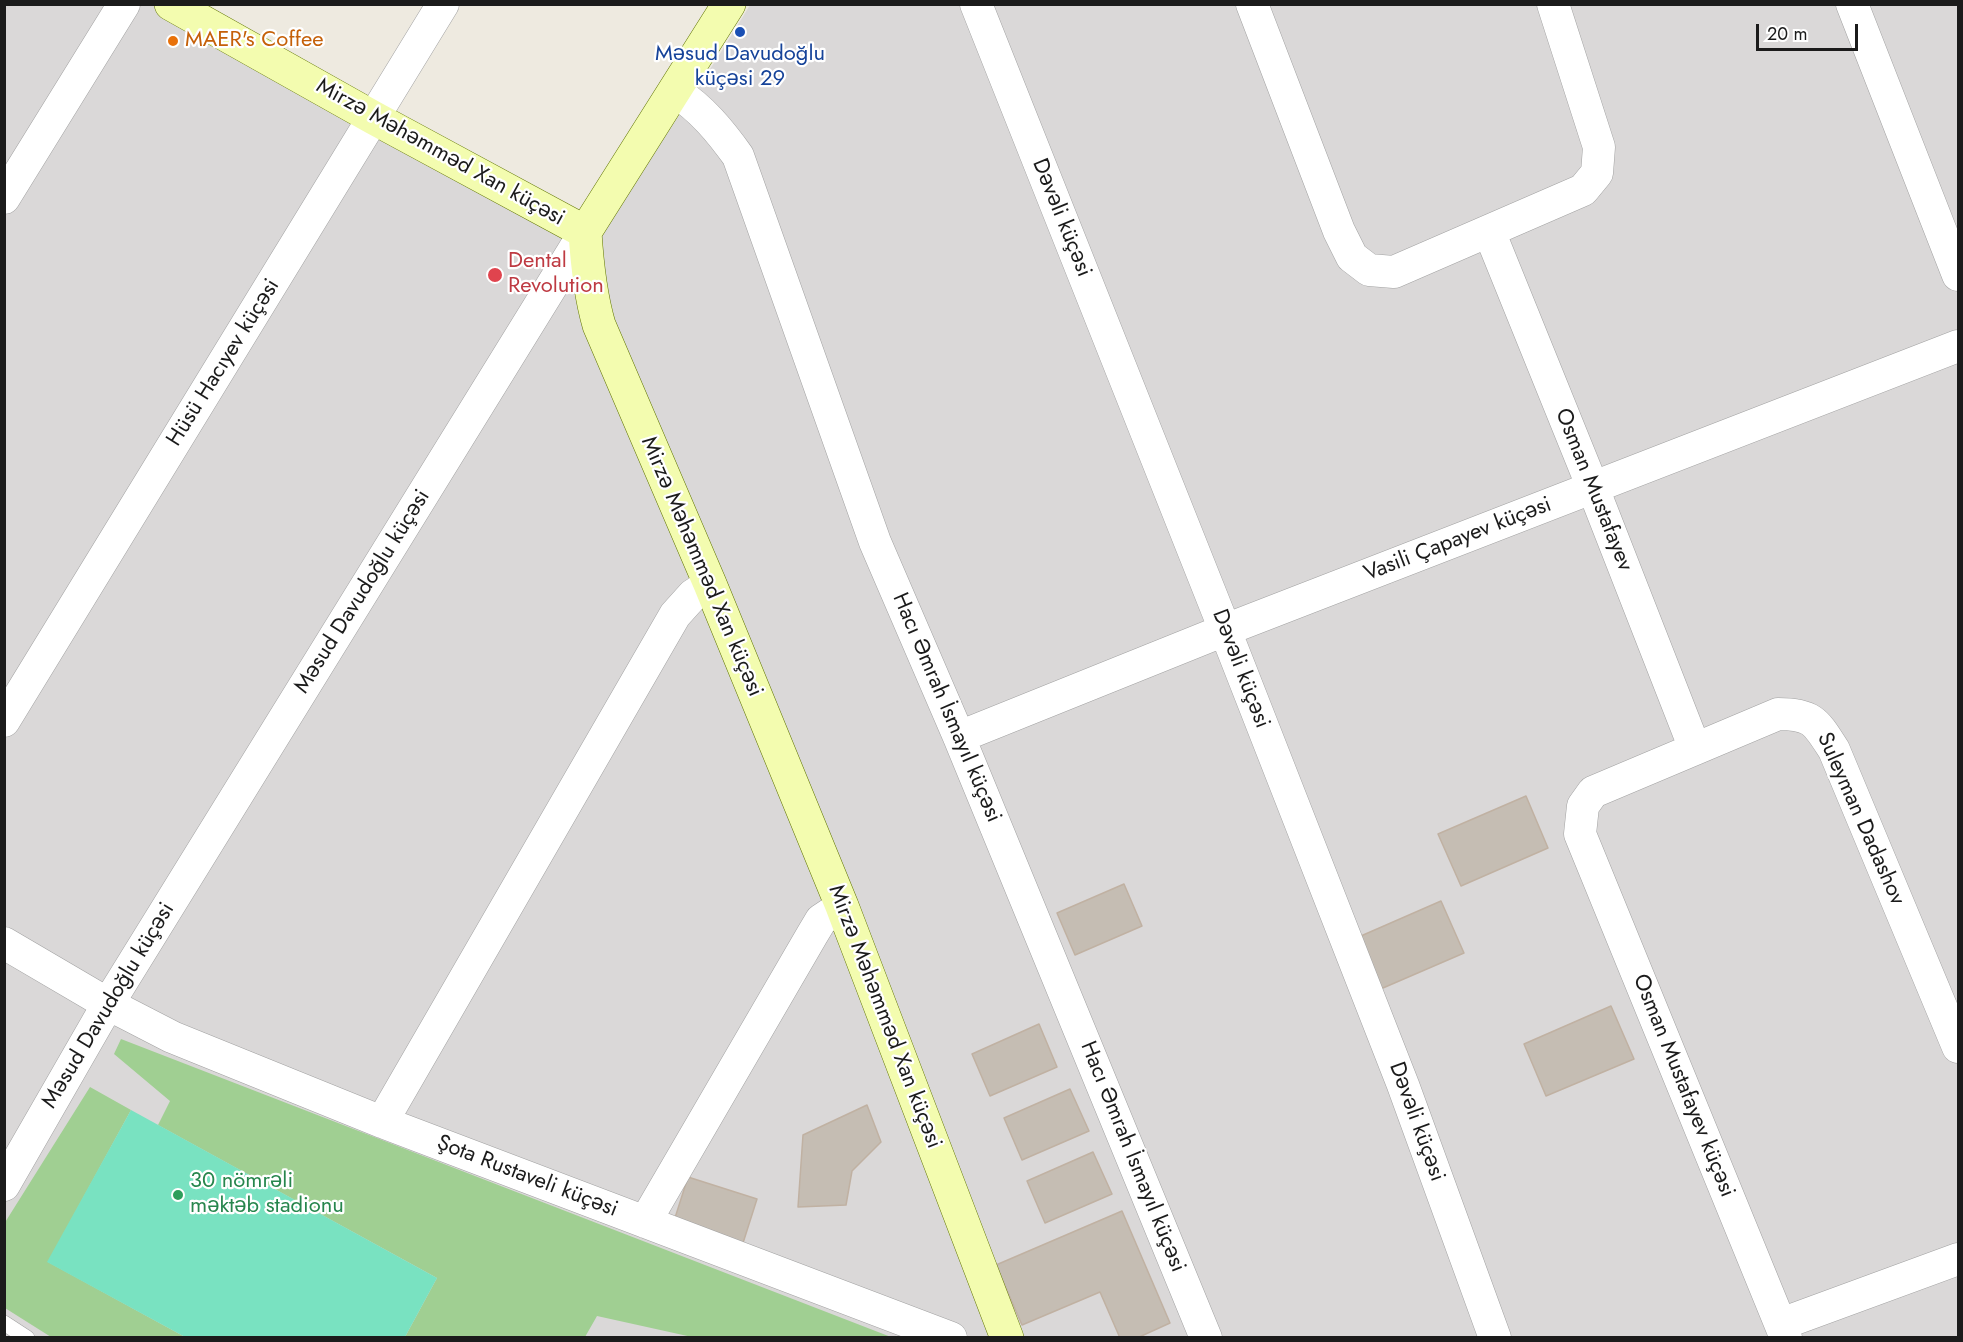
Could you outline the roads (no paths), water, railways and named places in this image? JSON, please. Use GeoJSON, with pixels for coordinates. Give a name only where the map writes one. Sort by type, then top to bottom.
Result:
{"type":"FeatureCollection","features":[{"type":"Feature","properties":{"kind":"street"},"geometry":{"type":"LineString","coordinates":[[4,198],[124,4]]}},
{"type":"Feature","properties":{"kind":"street","name":"Mirzə Məhəmməd Xan küçəsi"},"geometry":{"type":"LineString","coordinates":[[171,4],[374,118],[585,232],[587,272],[599,325],[710,584],[842,906],[1006,1338]]}},
{"type":"Feature","properties":{"kind":"street","name":"Hüsü Hacıyev küçəsi"},"geometry":{"type":"LineString","coordinates":[[4,721],[443,4]]}},
{"type":"Feature","properties":{"kind":"street","name":"Məsud Davudoğlu küçəsi"},"geometry":{"type":"LineString","coordinates":[[4,1185],[108,1004],[585,232],[676,92],[729,4]]}},
{"type":"Feature","properties":{"kind":"street","name":"Dəvəli küçəsi"},"geometry":{"type":"LineString","coordinates":[[976,4],[1399,1074],[1495,1338]]}},
{"type":"Feature","properties":{"kind":"street"},"geometry":{"type":"LineString","coordinates":[[1252,4],[1339,231],[1352,257],[1370,270],[1394,273],[1583,190],[1598,173],[1599,147],[1553,4]]}},
{"type":"Feature","properties":{"kind":"street"},"geometry":{"type":"LineString","coordinates":[[1852,4],[1959,275]]}},
{"type":"Feature","properties":{"kind":"street","name":"Hacı Əmrah İsmayıl küçəsi"},"geometry":{"type":"LineString","coordinates":[[676,92],[694,104],[722,132],[738,156],[875,543],[959,737],[1206,1338]]}},
{"type":"Feature","properties":{"kind":"street","name":"Osman Mustafayev"},"geometry":{"type":"LineString","coordinates":[[1489,231],[1695,749]]}},
{"type":"Feature","properties":{"kind":"street","name":"Vasili Çapayev küçəsi"},"geometry":{"type":"LineString","coordinates":[[959,737],[1225,630],[1959,346]]}},
{"type":"Feature","properties":{"kind":"street"},"geometry":{"type":"LineString","coordinates":[[382,1122],[675,615],[693,594],[710,584]]}},
{"type":"Feature","properties":{"kind":"street","name":"Suleyman Dadashov"},"geometry":{"type":"LineString","coordinates":[[1580,834],[1582,806],[1593,792],[1778,714],[1799,714],[1818,725],[1834,750],[1959,1047]]}},
{"type":"Feature","properties":{"kind":"street","name":"Osman Mustafayev küçəsi"},"geometry":{"type":"LineString","coordinates":[[1580,834],[1783,1331]]}},
{"type":"Feature","properties":{"kind":"street"},"geometry":{"type":"LineString","coordinates":[[645,1222],[812,934],[821,920],[842,906]]}},
{"type":"Feature","properties":{"kind":"street","name":"Şota Rustaveli küçəsi"},"geometry":{"type":"LineString","coordinates":[[4,943],[108,1004],[172,1037],[382,1122],[951,1338]]}},
{"type":"Feature","properties":{"kind":"street"},"geometry":{"type":"LineString","coordinates":[[1783,1331],[1959,1259]]}},
{"type":"Feature","properties":{"kind":"lane"},"geometry":{"type":"LineString","coordinates":[[4,1323],[27,1338]]}},
{"type":"Feature","properties":{"kind":"place","name":"Məsud Davudoğlu küçəsi 29"},"geometry":{"type":"Point","coordinates":[740,32]}},
{"type":"Feature","properties":{"kind":"place","name":"MAER's Coffee"},"geometry":{"type":"Point","coordinates":[173,41]}},
{"type":"Feature","properties":{"kind":"place","name":"Dental Revolution"},"geometry":{"type":"Point","coordinates":[495,275]}},
{"type":"Feature","properties":{"kind":"place","name":"30 nömrəli məktəb stadionu"},"geometry":{"type":"Point","coordinates":[178,1195]}}]}
